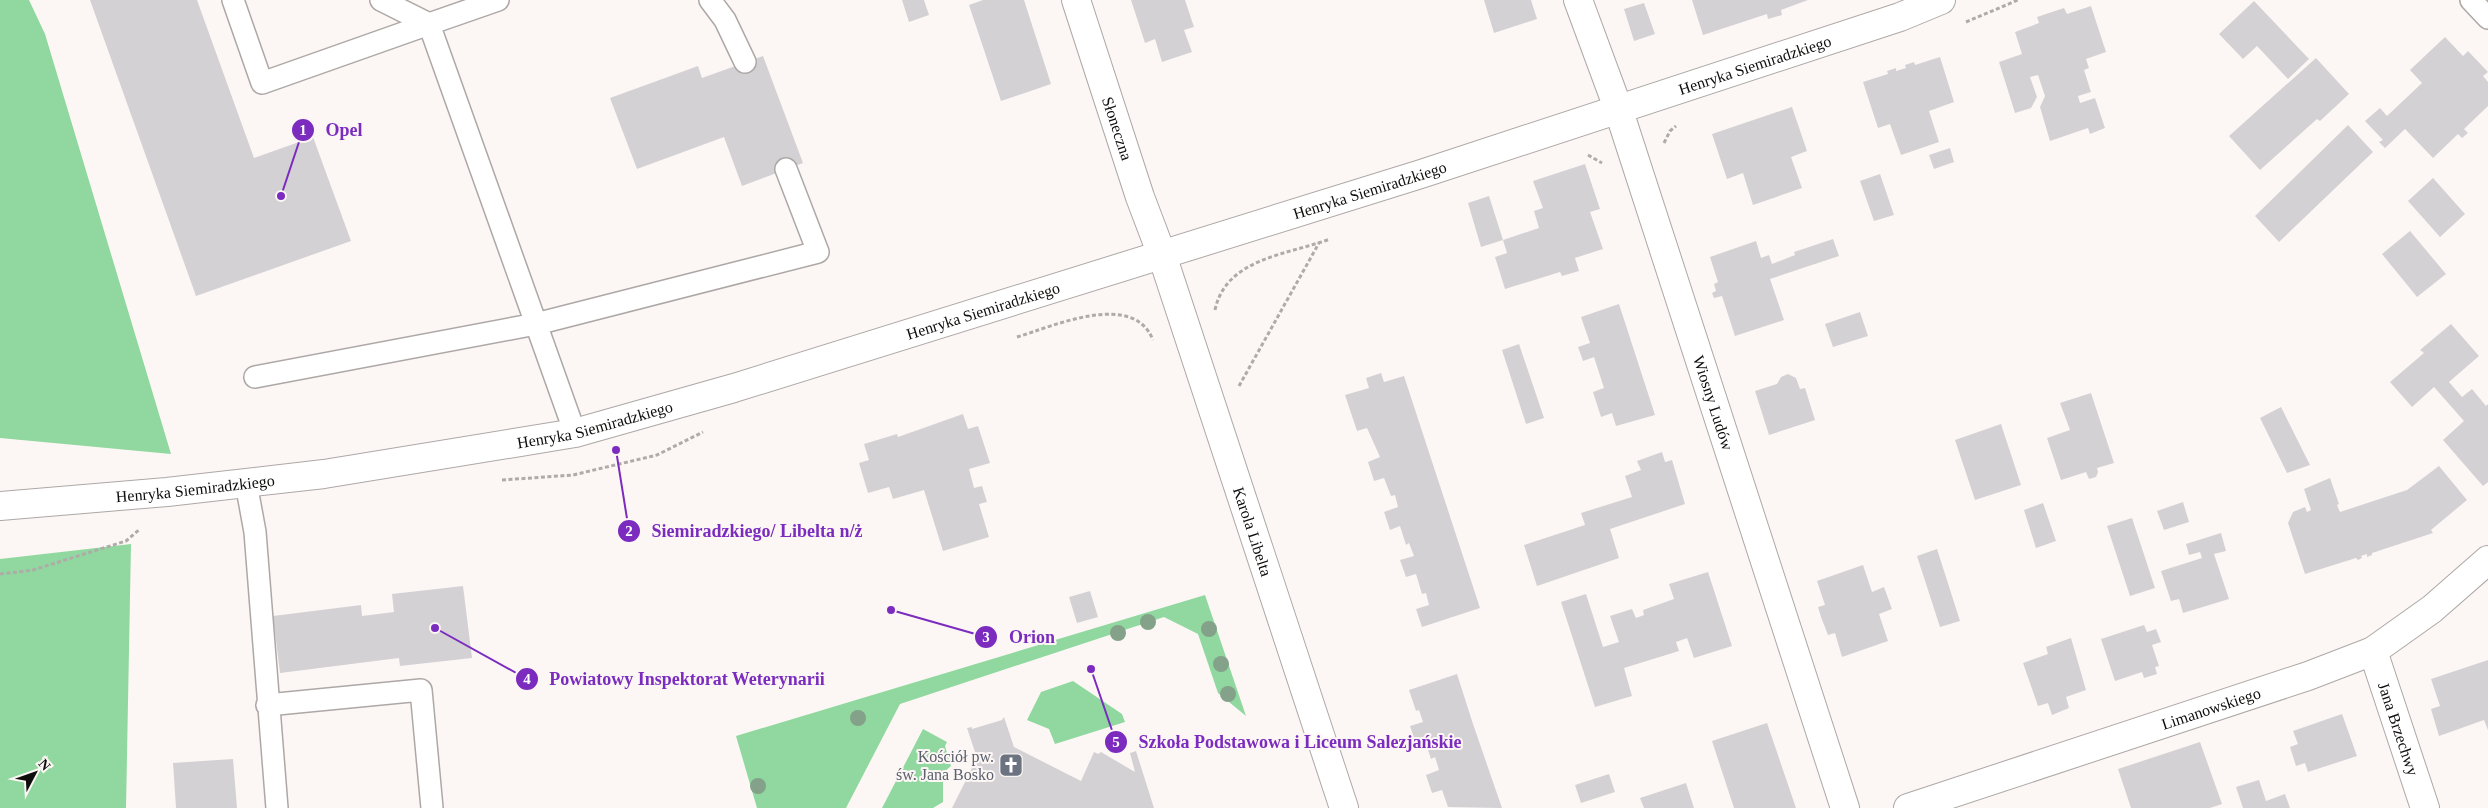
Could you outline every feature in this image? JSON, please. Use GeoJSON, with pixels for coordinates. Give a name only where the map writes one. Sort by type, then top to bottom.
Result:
{"type":"FeatureCollection","features":[{"type":"Feature","properties":{"kind":"street","name":"Słoneczna"},"geometry":{"type":"LineString","coordinates":[[1076,0],[1140,197],[1162,255]]}},
{"type":"Feature","properties":{"kind":"street","name":"Wiosny Ludów"},"geometry":{"type":"LineString","coordinates":[[1578,0],[1618,108],[1845,808]]}},
{"type":"Feature","properties":{"kind":"street","name":"Henryka Siemiradzkiego"},"geometry":{"type":"LineString","coordinates":[[0,506],[167,492],[324,474],[575,433],[734,388],[1420,174],[1900,17],[1941,0]]}},
{"type":"Feature","properties":{"kind":"street","name":"Karola Libelta"},"geometry":{"type":"LineString","coordinates":[[1162,255],[1344,808]]}},
{"type":"Feature","properties":{"kind":"street","name":"Limanowskiego"},"geometry":{"type":"LineString","coordinates":[[1908,808],[2308,676],[2373,651],[2432,609],[2488,560]]}},
{"type":"Feature","properties":{"kind":"street","name":"Jana Brzechwy"},"geometry":{"type":"LineString","coordinates":[[2373,651],[2425,808]]}},
{"type":"Feature","properties":{"kind":"lane"},"geometry":{"type":"LineString","coordinates":[[233,0],[262,83],[498,0]]}},
{"type":"Feature","properties":{"kind":"lane"},"geometry":{"type":"LineString","coordinates":[[381,0],[429,24],[575,433]]}},
{"type":"Feature","properties":{"kind":"lane"},"geometry":{"type":"LineString","coordinates":[[710,0],[725,20],[745,62]]}},
{"type":"Feature","properties":{"kind":"lane"},"geometry":{"type":"LineString","coordinates":[[2471,0],[2488,18]]}},
{"type":"Feature","properties":{"kind":"lane"},"geometry":{"type":"LineString","coordinates":[[255,377],[536,324],[818,252],[786,169]]}},
{"type":"Feature","properties":{"kind":"lane"},"geometry":{"type":"LineString","coordinates":[[246,483],[255,532],[267,705],[277,808]]}},
{"type":"Feature","properties":{"kind":"lane"},"geometry":{"type":"LineString","coordinates":[[267,705],[421,690],[432,808]]}},
{"type":"Feature","properties":{"kind":"path"},"geometry":{"type":"LineString","coordinates":[[1585,153],[1602,164],[1606,172]]}},
{"type":"Feature","properties":{"kind":"path"},"geometry":{"type":"LineString","coordinates":[[1214,316],[1217,298],[1224,284],[1236,272],[1256,263],[1338,236]]}},
{"type":"Feature","properties":{"kind":"path"},"geometry":{"type":"LineString","coordinates":[[1237,390],[1320,243]]}},
{"type":"Feature","properties":{"kind":"path"},"geometry":{"type":"LineString","coordinates":[[0,574],[33,570],[126,541]]}},
{"type":"Feature","properties":{"kind":"green space"},"geometry":{"type":"Polygon","coordinates":[[[0,0],[29,0],[45,34],[171,454],[0,438],[0,0]]]}},
{"type":"Feature","properties":{"kind":"green space"},"geometry":{"type":"Polygon","coordinates":[[[131,544],[126,808],[0,808],[0,559],[131,544]]]}},
{"type":"Feature","properties":{"kind":"green space"},"geometry":{"type":"Polygon","coordinates":[[[1205,595],[1246,716],[1218,693],[1198,634],[1164,617],[900,704],[846,808],[757,808],[736,736],[1205,595]]]}},
{"type":"Feature","properties":{"kind":"green space"},"geometry":{"type":"Polygon","coordinates":[[[1073,681],[1122,714],[1125,722],[1055,744],[1049,729],[1027,720],[1041,692],[1073,681]]]}},
{"type":"Feature","properties":{"kind":"green space"},"geometry":{"type":"Polygon","coordinates":[[[923,729],[947,742],[945,746],[951,766],[943,773],[943,802],[933,808],[882,808],[923,729]]]}},
{"type":"Feature","properties":{"kind":"building"},"geometry":{"type":"Polygon","coordinates":[[[90,0],[197,0],[254,158],[313,137],[351,241],[196,296],[90,0]]]}},
{"type":"Feature","properties":{"kind":"building"},"geometry":{"type":"Polygon","coordinates":[[[902,0],[924,0],[929,15],[909,22],[902,0]]]}},
{"type":"Feature","properties":{"kind":"building"},"geometry":{"type":"Polygon","coordinates":[[[983,0],[1024,0],[1051,84],[1001,101],[969,5],[983,0]]]}},
{"type":"Feature","properties":{"kind":"building"},"geometry":{"type":"Polygon","coordinates":[[[1131,0],[1185,0],[1194,27],[1184,30],[1192,52],[1162,62],[1155,39],[1145,43],[1131,0]]]}},
{"type":"Feature","properties":{"kind":"building"},"geometry":{"type":"Polygon","coordinates":[[[1484,0],[1531,0],[1537,19],[1494,33],[1484,0]]]}},
{"type":"Feature","properties":{"kind":"building"},"geometry":{"type":"Polygon","coordinates":[[[1692,0],[1808,0],[1781,10],[1782,15],[1768,19],[1767,14],[1703,35],[1692,0]]]}},
{"type":"Feature","properties":{"kind":"building"},"geometry":{"type":"Polygon","coordinates":[[[2254,1],[2309,59],[2288,79],[2257,46],[2243,59],[2219,34],[2254,1]]]}},
{"type":"Feature","properties":{"kind":"building"},"geometry":{"type":"Polygon","coordinates":[[[1644,3],[1655,34],[1634,41],[1624,9],[1644,3]]]}},
{"type":"Feature","properties":{"kind":"building"},"geometry":{"type":"Polygon","coordinates":[[[2091,6],[2106,52],[2086,59],[2089,68],[2084,70],[2091,92],[2078,96],[2080,103],[2095,98],[2105,128],[2090,134],[2088,128],[2050,141],[2040,107],[2045,96],[2038,75],[2030,77],[2037,97],[2031,108],[2015,113],[1999,62],[2022,54],[2015,32],[2039,23],[2037,17],[2064,8],[2067,14],[2091,6]]]}},
{"type":"Feature","properties":{"kind":"building"},"geometry":{"type":"Polygon","coordinates":[[[2445,37],[2463,56],[2468,51],[2488,72],[2483,76],[2488,82],[2488,106],[2464,129],[2468,133],[2462,138],[2458,134],[2433,158],[2405,129],[2385,148],[2379,142],[2383,140],[2365,121],[2380,108],[2387,116],[2422,83],[2410,70],[2445,37]]]}},
{"type":"Feature","properties":{"kind":"building"},"geometry":{"type":"Polygon","coordinates":[[[763,56],[803,163],[742,186],[724,137],[637,169],[610,98],[698,66],[702,78],[763,56]]]}},
{"type":"Feature","properties":{"kind":"building"},"geometry":{"type":"Polygon","coordinates":[[[1940,57],[1954,102],[1929,111],[1939,142],[1901,155],[1890,124],[1878,128],[1863,82],[1888,74],[1887,71],[1896,68],[1896,71],[1906,68],[1905,65],[1914,62],[1915,65],[1940,57]]]}},
{"type":"Feature","properties":{"kind":"building"},"geometry":{"type":"Polygon","coordinates":[[[2316,58],[2349,94],[2320,121],[2317,119],[2260,170],[2229,136],[2316,58]]]}},
{"type":"Feature","properties":{"kind":"building"},"geometry":{"type":"Polygon","coordinates":[[[1792,107],[1807,151],[1791,157],[1802,188],[1753,205],[1743,173],[1727,179],[1712,134],[1792,107]]]}},
{"type":"Feature","properties":{"kind":"building"},"geometry":{"type":"Polygon","coordinates":[[[2348,125],[2373,152],[2279,242],[2255,216],[2348,125]]]}},
{"type":"Feature","properties":{"kind":"building"},"geometry":{"type":"Polygon","coordinates":[[[1950,148],[1954,162],[1934,169],[1929,155],[1950,148]]]}},
{"type":"Feature","properties":{"kind":"building"},"geometry":{"type":"Polygon","coordinates":[[[1585,164],[1600,209],[1590,212],[1603,249],[1575,258],[1579,271],[1562,276],[1560,272],[1505,289],[1495,257],[1507,253],[1503,240],[1539,228],[1534,211],[1543,208],[1533,181],[1585,164]]]}},
{"type":"Feature","properties":{"kind":"building"},"geometry":{"type":"Polygon","coordinates":[[[1880,174],[1894,215],[1874,221],[1860,181],[1880,174]]]}},
{"type":"Feature","properties":{"kind":"building"},"geometry":{"type":"Polygon","coordinates":[[[2433,178],[2465,214],[2440,237],[2408,201],[2433,178]]]}},
{"type":"Feature","properties":{"kind":"building"},"geometry":{"type":"Polygon","coordinates":[[[1489,196],[1503,240],[1481,247],[1468,203],[1489,196]]]}},
{"type":"Feature","properties":{"kind":"building"},"geometry":{"type":"Polygon","coordinates":[[[2410,231],[2446,274],[2417,297],[2382,254],[2410,231]]]}},
{"type":"Feature","properties":{"kind":"building"},"geometry":{"type":"Polygon","coordinates":[[[1833,239],[1839,256],[1770,279],[1784,320],[1735,336],[1722,296],[1714,298],[1712,293],[1716,291],[1714,284],[1718,282],[1710,257],[1756,241],[1761,258],[1769,255],[1772,264],[1795,255],[1794,252],[1833,239]]]}},
{"type":"Feature","properties":{"kind":"building"},"geometry":{"type":"Polygon","coordinates":[[[1619,304],[1655,415],[1616,426],[1612,413],[1601,417],[1593,392],[1604,388],[1594,357],[1583,361],[1578,347],[1590,343],[1581,317],[1619,304]]]}},
{"type":"Feature","properties":{"kind":"building"},"geometry":{"type":"Polygon","coordinates":[[[1860,312],[1868,336],[1833,347],[1825,324],[1860,312]]]}},
{"type":"Feature","properties":{"kind":"building"},"geometry":{"type":"Polygon","coordinates":[[[2451,324],[2479,356],[2449,382],[2462,397],[2472,389],[2486,406],[2488,404],[2488,482],[2483,486],[2443,440],[2464,421],[2434,387],[2412,407],[2390,382],[2424,353],[2420,350],[2451,324]]]}},
{"type":"Feature","properties":{"kind":"building"},"geometry":{"type":"Polygon","coordinates":[[[1519,344],[1544,418],[1526,424],[1502,350],[1519,344]]]}},
{"type":"Feature","properties":{"kind":"building"},"geometry":{"type":"Polygon","coordinates":[[[1381,373],[1384,382],[1404,376],[1480,608],[1422,627],[1416,609],[1429,605],[1426,593],[1422,594],[1416,574],[1406,577],[1400,560],[1414,556],[1409,543],[1406,545],[1400,526],[1390,530],[1384,512],[1398,507],[1395,495],[1391,496],[1384,478],[1374,481],[1368,462],[1380,457],[1367,428],[1357,431],[1345,395],[1369,388],[1366,378],[1381,373]]]}},
{"type":"Feature","properties":{"kind":"building"},"geometry":{"type":"Polygon","coordinates":[[[1788,374],[1796,378],[1800,389],[1805,388],[1815,420],[1769,435],[1755,391],[1777,384],[1781,377],[1788,374]]]}},
{"type":"Feature","properties":{"kind":"building"},"geometry":{"type":"Polygon","coordinates":[[[2091,393],[2114,463],[2097,468],[2096,477],[2089,479],[2086,472],[2061,480],[2047,438],[2070,430],[2060,403],[2091,393]]]}},
{"type":"Feature","properties":{"kind":"building"},"geometry":{"type":"Polygon","coordinates":[[[2281,407],[2310,465],[2287,473],[2260,418],[2281,407]]]}},
{"type":"Feature","properties":{"kind":"building"},"geometry":{"type":"Polygon","coordinates":[[[963,414],[968,429],[978,426],[990,463],[969,469],[974,488],[982,486],[987,502],[979,504],[989,537],[943,551],[924,490],[893,499],[889,487],[868,493],[859,463],[869,460],[864,444],[897,434],[898,437],[963,414]]]}},
{"type":"Feature","properties":{"kind":"building"},"geometry":{"type":"Polygon","coordinates":[[[2001,424],[2021,485],[1975,500],[1955,440],[2001,424]]]}},
{"type":"Feature","properties":{"kind":"building"},"geometry":{"type":"Polygon","coordinates":[[[1662,452],[1665,462],[1672,460],[1685,504],[1610,529],[1619,558],[1537,586],[1524,545],[1585,525],[1581,513],[1632,497],[1625,476],[1641,470],[1637,461],[1662,452]]]}},
{"type":"Feature","properties":{"kind":"building"},"geometry":{"type":"Polygon","coordinates":[[[2439,466],[2467,500],[2431,530],[2433,533],[2372,553],[2372,555],[2367,557],[2367,554],[2361,556],[2362,558],[2358,560],[2356,558],[2305,574],[2288,523],[2293,512],[2305,507],[2307,512],[2311,510],[2304,489],[2330,478],[2340,512],[2407,490],[2439,466]]]}},
{"type":"Feature","properties":{"kind":"building"},"geometry":{"type":"Polygon","coordinates":[[[2183,502],[2189,522],[2164,530],[2157,511],[2183,502]]]}},
{"type":"Feature","properties":{"kind":"building"},"geometry":{"type":"Polygon","coordinates":[[[2043,503],[2056,541],[2036,548],[2024,510],[2043,503]]]}},
{"type":"Feature","properties":{"kind":"building"},"geometry":{"type":"Polygon","coordinates":[[[2132,518],[2155,588],[2130,596],[2107,526],[2132,518]]]}},
{"type":"Feature","properties":{"kind":"building"},"geometry":{"type":"Polygon","coordinates":[[[2221,533],[2226,551],[2214,554],[2229,599],[2183,613],[2179,599],[2171,601],[2161,571],[2202,558],[2200,552],[2189,555],[2186,544],[2221,533]]]}},
{"type":"Feature","properties":{"kind":"building"},"geometry":{"type":"Polygon","coordinates":[[[1937,549],[1960,621],[1940,627],[1917,556],[1937,549]]]}},
{"type":"Feature","properties":{"kind":"building"},"geometry":{"type":"Polygon","coordinates":[[[1863,565],[1872,592],[1884,587],[1892,609],[1879,614],[1888,641],[1842,657],[1835,633],[1828,635],[1821,617],[1818,607],[1825,605],[1817,581],[1863,565]]]}},
{"type":"Feature","properties":{"kind":"building"},"geometry":{"type":"Polygon","coordinates":[[[1708,572],[1732,646],[1694,658],[1687,638],[1676,642],[1679,651],[1624,668],[1632,696],[1595,707],[1561,602],[1586,594],[1603,647],[1619,642],[1610,616],[1632,609],[1636,618],[1644,615],[1643,610],[1674,599],[1669,584],[1708,572]]]}},
{"type":"Feature","properties":{"kind":"building"},"geometry":{"type":"Polygon","coordinates":[[[463,586],[472,658],[400,666],[399,658],[280,673],[273,616],[361,605],[362,616],[394,612],[392,594],[463,586]]]}},
{"type":"Feature","properties":{"kind":"building"},"geometry":{"type":"Polygon","coordinates":[[[1090,591],[1098,617],[1077,623],[1069,597],[1090,591]]]}},
{"type":"Feature","properties":{"kind":"building"},"geometry":{"type":"Polygon","coordinates":[[[2144,625],[2147,632],[2156,629],[2161,642],[2152,645],[2159,666],[2155,667],[2157,674],[2144,678],[2142,672],[2115,681],[2101,639],[2144,625]]]}},
{"type":"Feature","properties":{"kind":"building"},"geometry":{"type":"Polygon","coordinates":[[[2071,638],[2086,690],[2066,697],[2069,708],[2052,715],[2048,703],[2038,706],[2023,663],[2048,654],[2046,647],[2071,638]]]}},
{"type":"Feature","properties":{"kind":"building"},"geometry":{"type":"Polygon","coordinates":[[[2488,660],[2488,730],[2484,720],[2439,736],[2431,709],[2440,706],[2431,679],[2488,660]]]}},
{"type":"Feature","properties":{"kind":"building"},"geometry":{"type":"Polygon","coordinates":[[[1457,674],[1502,808],[1448,807],[1442,790],[1432,793],[1426,775],[1439,770],[1435,757],[1431,759],[1425,741],[1416,744],[1410,726],[1423,722],[1419,710],[1416,711],[1409,690],[1457,674]]]}},
{"type":"Feature","properties":{"kind":"building"},"geometry":{"type":"Polygon","coordinates":[[[2342,714],[2357,756],[2308,772],[2305,763],[2296,766],[2290,747],[2298,744],[2293,731],[2342,714]]]}},
{"type":"Feature","properties":{"kind":"building","name":"Kościół pw. św. Jana Bosko"},"geometry":{"type":"Polygon","coordinates":[[[1004,717],[1014,747],[1081,781],[1094,752],[1098,754],[1101,752],[1135,772],[1130,753],[1136,751],[1154,808],[952,808],[977,758],[967,728],[972,727],[972,729],[1002,720],[1004,717]]]}},
{"type":"Feature","properties":{"kind":"building"},"geometry":{"type":"Polygon","coordinates":[[[1767,723],[1796,808],[1734,808],[1712,741],[1767,723]]]}},
{"type":"Feature","properties":{"kind":"building"},"geometry":{"type":"Polygon","coordinates":[[[2200,742],[2222,804],[2210,808],[2131,808],[2118,769],[2200,742]]]}},
{"type":"Feature","properties":{"kind":"building"},"geometry":{"type":"Polygon","coordinates":[[[233,759],[237,808],[176,808],[173,763],[233,759]]]}},
{"type":"Feature","properties":{"kind":"building"},"geometry":{"type":"Polygon","coordinates":[[[1609,774],[1615,792],[1581,803],[1575,785],[1609,774]]]}},
{"type":"Feature","properties":{"kind":"building"},"geometry":{"type":"Polygon","coordinates":[[[2259,780],[2266,801],[2285,794],[2290,808],[2243,808],[2236,787],[2259,780]]]}},
{"type":"Feature","properties":{"kind":"building"},"geometry":{"type":"Polygon","coordinates":[[[1686,783],[1694,808],[1644,808],[1640,798],[1686,783]]]}},
{"type":"Feature","properties":{"kind":"place","name":"Opel"},"geometry":{"type":"Point","coordinates":[281,196]}},
{"type":"Feature","properties":{"kind":"place","name":"Siemiradzkiego/ Libelta n/ż"},"geometry":{"type":"Point","coordinates":[616,450]}},
{"type":"Feature","properties":{"kind":"place","name":"Orion"},"geometry":{"type":"Point","coordinates":[891,610]}},
{"type":"Feature","properties":{"kind":"place","name":"Powiatowy Inspektorat Weterynarii"},"geometry":{"type":"Point","coordinates":[435,628]}},
{"type":"Feature","properties":{"kind":"place","name":"Szkoła Podstawowa i Liceum Salezjańskie"},"geometry":{"type":"Point","coordinates":[1091,669]}},
{"type":"Feature","properties":{"kind":"place","name":"Kościół pw. św. Jana Bosko"},"geometry":{"type":"Point","coordinates":[1011,765]}}]}
